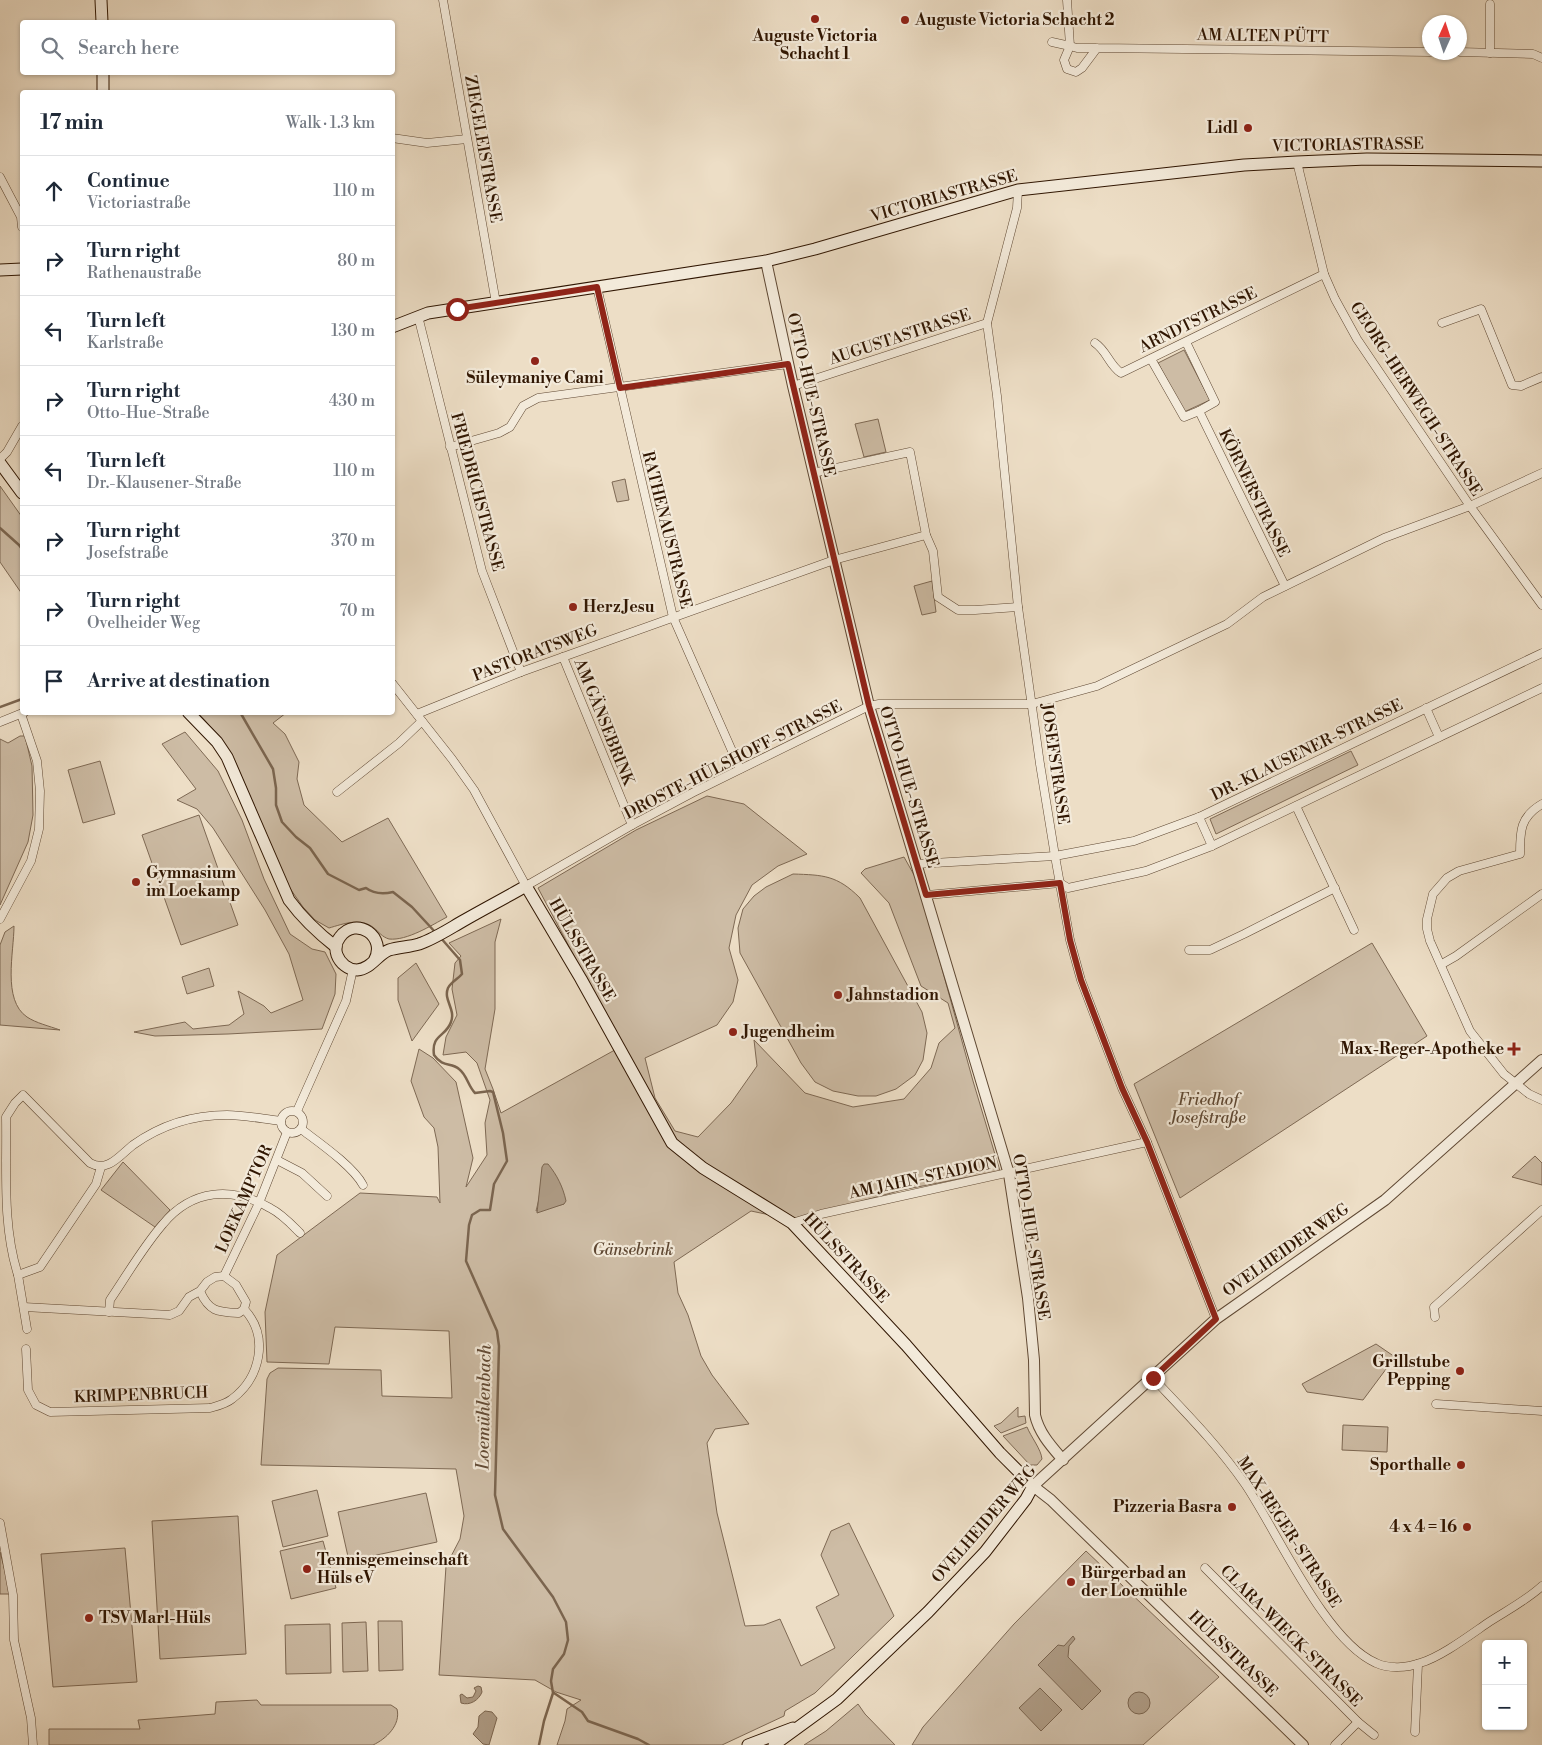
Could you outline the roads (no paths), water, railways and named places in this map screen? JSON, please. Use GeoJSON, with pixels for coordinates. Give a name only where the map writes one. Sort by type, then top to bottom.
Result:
{"type":"FeatureCollection","features":[{"type":"Feature","properties":{"kind":"main road"},"geometry":{"type":"LineString","coordinates":[[101,0],[102,20]]}},
{"type":"Feature","properties":{"kind":"main road"},"geometry":{"type":"LineString","coordinates":[[103,75],[103,90]]}},
{"type":"Feature","properties":{"kind":"main road","name":"VICTORIASTRASSE"},"geometry":{"type":"LineString","coordinates":[[395,326],[418,316],[766,261],[815,249],[1018,190],[1244,165],[1297,162],[1367,159],[1542,161]]}},
{"type":"Feature","properties":{"kind":"main road"},"geometry":{"type":"LineString","coordinates":[[0,270],[20,269]]}},
{"type":"Feature","properties":{"kind":"main road"},"geometry":{"type":"LineString","coordinates":[[0,463],[20,490]]}},
{"type":"Feature","properties":{"kind":"main road"},"geometry":{"type":"LineString","coordinates":[[191,715],[217,742],[227,757],[289,900],[301,917],[336,947]]}},
{"type":"Feature","properties":{"kind":"main road"},"geometry":{"type":"LineString","coordinates":[[374,961],[377,954],[377,944],[372,935],[364,929],[353,928],[338,939],[336,952],[340,961],[353,969],[364,968],[374,961],[388,950],[419,944],[526,886]]}},
{"type":"Feature","properties":{"kind":"main road","name":"HÜLSSTRASSE"},"geometry":{"type":"LineString","coordinates":[[526,886],[581,979],[672,1143],[703,1168],[792,1223],[1033,1486]]}},
{"type":"Feature","properties":{"kind":"main road"},"geometry":{"type":"LineString","coordinates":[[317,932],[330,934],[344,933]]}},
{"type":"Feature","properties":{"kind":"main road"},"geometry":{"type":"LineString","coordinates":[[377,944],[388,950]]}},
{"type":"Feature","properties":{"kind":"main road","name":"OVELHEIDER WEG"},"geometry":{"type":"LineString","coordinates":[[774,1745],[837,1699],[960,1580],[985,1552],[1026,1499],[1033,1486]]}},
{"type":"Feature","properties":{"kind":"main road"},"geometry":{"type":"LineString","coordinates":[[748,1745],[767,1736],[800,1726]]}},
{"type":"Feature","properties":{"kind":"street","name":"ZIEGELEISTRASSE"},"geometry":{"type":"LineString","coordinates":[[443,0],[496,303]]}},
{"type":"Feature","properties":{"kind":"street"},"geometry":{"type":"LineString","coordinates":[[1067,0],[1070,46],[1064,60],[1067,69],[1076,72],[1082,68],[1097,48]]}},
{"type":"Feature","properties":{"kind":"street"},"geometry":{"type":"LineString","coordinates":[[1490,4],[1490,53]]}},
{"type":"Feature","properties":{"kind":"street","name":"AM ALTEN PÜTT"},"geometry":{"type":"LineString","coordinates":[[1052,42],[1078,48],[1422,52]]}},
{"type":"Feature","properties":{"kind":"street"},"geometry":{"type":"LineString","coordinates":[[1467,52],[1533,54],[1542,58]]}},
{"type":"Feature","properties":{"kind":"street"},"geometry":{"type":"LineString","coordinates":[[395,138],[427,143],[467,139]]}},
{"type":"Feature","properties":{"kind":"street","name":"GEORG-HERWEGH-STRASSE"},"geometry":{"type":"LineString","coordinates":[[1297,162],[1324,274],[1335,299],[1357,339],[1470,506],[1542,604]]}},
{"type":"Feature","properties":{"kind":"street"},"geometry":{"type":"LineString","coordinates":[[0,177],[20,213]]}},
{"type":"Feature","properties":{"kind":"street","name":"JOSEFSTRASSE"},"geometry":{"type":"LineString","coordinates":[[1018,190],[1017,208],[987,323],[998,396],[1018,607],[1055,856],[1070,940],[1081,980],[1122,1088],[1147,1142],[1216,1319]]}},
{"type":"Feature","properties":{"kind":"street","name":"OTTO-HUE-STRASSE"},"geometry":{"type":"LineString","coordinates":[[766,261],[813,473],[869,706],[1009,1174],[1028,1298],[1034,1360],[1035,1415],[1046,1441],[1063,1460]]}},
{"type":"Feature","properties":{"kind":"street","name":"ARNDTSTRASSE"},"geometry":{"type":"LineString","coordinates":[[1095,343],[1102,347],[1113,367],[1121,373],[1324,274]]}},
{"type":"Feature","properties":{"kind":"street","name":"RATHENAUSTRASSE"},"geometry":{"type":"LineString","coordinates":[[597,287],[673,617],[740,770]]}},
{"type":"Feature","properties":{"kind":"street"},"geometry":{"type":"LineString","coordinates":[[1442,322],[1482,309],[1512,385],[1520,386],[1542,377]]}},
{"type":"Feature","properties":{"kind":"street","name":"FRIEDRICHSTRASSE"},"geometry":{"type":"LineString","coordinates":[[418,316],[482,571],[521,672]]}},
{"type":"Feature","properties":{"kind":"street","name":"AUGUSTASTRASSE"},"geometry":{"type":"LineString","coordinates":[[793,386],[987,323]]}},
{"type":"Feature","properties":{"kind":"street"},"geometry":{"type":"LineString","coordinates":[[1151,359],[1184,417],[1199,411],[1215,402],[1186,342]]}},
{"type":"Feature","properties":{"kind":"street"},"geometry":{"type":"LineString","coordinates":[[450,447],[499,433],[510,427],[523,406],[538,398],[788,364]]}},
{"type":"Feature","properties":{"kind":"street","name":"KÖRNERSTRASSE"},"geometry":{"type":"LineString","coordinates":[[1199,411],[1285,586]]}},
{"type":"Feature","properties":{"kind":"street"},"geometry":{"type":"LineString","coordinates":[[0,459],[7,452],[20,429]]}},
{"type":"Feature","properties":{"kind":"street"},"geometry":{"type":"LineString","coordinates":[[813,473],[910,452],[926,536],[933,551],[938,596],[958,610],[1018,607]]}},
{"type":"Feature","properties":{"kind":"street","name":"DROSTE-HÜLSHOFF-STRASSE"},"geometry":{"type":"LineString","coordinates":[[526,886],[632,825],[869,706],[879,704],[1032,704],[1097,686],[1227,624],[1263,597],[1384,538],[1470,506],[1542,472]]}},
{"type":"Feature","properties":{"kind":"street","name":"PASTORATSWEG"},"geometry":{"type":"LineString","coordinates":[[419,717],[521,672],[673,617],[834,560],[926,536]]}},
{"type":"Feature","properties":{"kind":"street","name":"DR.-KLAUSENER-STRASSE"},"geometry":{"type":"LineString","coordinates":[[916,864],[1055,856],[1134,841],[1199,817],[1542,653]]}},
{"type":"Feature","properties":{"kind":"street","name":"AM GÄNSEBRINK"},"geometry":{"type":"LineString","coordinates":[[563,657],[632,825]]}},
{"type":"Feature","properties":{"kind":"street","name":"HÜLSSTRASSE"},"geometry":{"type":"LineString","coordinates":[[395,688],[474,790],[526,886]]}},
{"type":"Feature","properties":{"kind":"street"},"geometry":{"type":"LineString","coordinates":[[926,895],[1060,883],[1068,888],[1146,871],[1212,846],[1542,688]]}},
{"type":"Feature","properties":{"kind":"street","name":"DR.-KLAUSENER-STRASSE"},"geometry":{"type":"LineString","coordinates":[[1426,708],[1438,737]]}},
{"type":"Feature","properties":{"kind":"street"},"geometry":{"type":"LineString","coordinates":[[0,722],[20,714]]}},
{"type":"Feature","properties":{"kind":"street"},"geometry":{"type":"LineString","coordinates":[[0,919],[31,861],[39,829],[40,791],[37,761],[24,715]]}},
{"type":"Feature","properties":{"kind":"street"},"geometry":{"type":"LineString","coordinates":[[337,792],[399,743],[419,717]]}},
{"type":"Feature","properties":{"kind":"street"},"geometry":{"type":"LineString","coordinates":[[1542,804],[1534,809],[1524,821],[1520,834],[1520,854],[1459,871],[1447,878],[1433,894],[1427,919],[1430,941],[1442,964],[1470,1031],[1504,1074],[1529,1094],[1542,1100]]}},
{"type":"Feature","properties":{"kind":"street"},"geometry":{"type":"LineString","coordinates":[[1296,806],[1354,930]]}},
{"type":"Feature","properties":{"kind":"street","name":"DR.-KLAUSENER-STRASSE"},"geometry":{"type":"LineString","coordinates":[[1199,817],[1212,846]]}},
{"type":"Feature","properties":{"kind":"street"},"geometry":{"type":"LineString","coordinates":[[1189,950],[1210,950],[1335,888]]}},
{"type":"Feature","properties":{"kind":"street"},"geometry":{"type":"LineString","coordinates":[[1442,964],[1542,894]]}},
{"type":"Feature","properties":{"kind":"street"},"geometry":{"type":"LineString","coordinates":[[297,1112],[346,1001],[353,969]]}},
{"type":"Feature","properties":{"kind":"street","name":"OVELHEIDER WEG"},"geometry":{"type":"LineString","coordinates":[[1033,1486],[1216,1319],[1384,1200],[1542,1060]]}},
{"type":"Feature","properties":{"kind":"street"},"geometry":{"type":"LineString","coordinates":[[27,1329],[8,1224],[7,1185],[6,1117],[14,1104],[23,1095],[90,1163],[101,1167],[110,1165],[143,1137],[178,1121],[203,1116],[228,1115],[280,1121],[286,1112],[292,1110],[302,1117],[303,1122],[300,1129],[352,1171],[363,1185]]}},
{"type":"Feature","properties":{"kind":"street","name":"LOEKAMPTOR"},"geometry":{"type":"LineString","coordinates":[[280,1121],[282,1128],[288,1132],[297,1132],[300,1129]]}},
{"type":"Feature","properties":{"kind":"street","name":"LOEKAMPTOR"},"geometry":{"type":"LineString","coordinates":[[224,1276],[259,1203],[288,1132]]}},
{"type":"Feature","properties":{"kind":"street","name":"AM JAHN-STADION"},"geometry":{"type":"LineString","coordinates":[[792,1223],[821,1214],[1147,1142]]}},
{"type":"Feature","properties":{"kind":"street"},"geometry":{"type":"LineString","coordinates":[[277,1160],[302,1174],[327,1196]]}},
{"type":"Feature","properties":{"kind":"street"},"geometry":{"type":"LineString","coordinates":[[18,1275],[40,1267],[96,1184],[101,1167]]}},
{"type":"Feature","properties":{"kind":"street"},"geometry":{"type":"LineString","coordinates":[[109,1312],[110,1300],[163,1224],[189,1202],[208,1195],[227,1194],[245,1197],[280,1215],[300,1233]]}},
{"type":"Feature","properties":{"kind":"street"},"geometry":{"type":"LineString","coordinates":[[1434,1317],[1434,1307],[1542,1210]]}},
{"type":"Feature","properties":{"kind":"street"},"geometry":{"type":"LineString","coordinates":[[24,1307],[170,1315],[179,1311],[189,1297],[200,1291],[207,1282],[215,1277],[224,1276],[236,1285],[246,1302],[244,1309],[240,1313],[226,1313],[214,1309],[205,1303],[200,1291]]}},
{"type":"Feature","properties":{"kind":"street","name":"KRIMPENBRUCH"},"geometry":{"type":"LineString","coordinates":[[26,1349],[28,1390],[36,1405],[50,1412],[210,1408],[230,1401],[252,1379],[259,1354],[258,1340],[253,1319],[244,1309]]}},
{"type":"Feature","properties":{"kind":"street","name":"MAX-REGER-STRASSE"},"geometry":{"type":"LineString","coordinates":[[1153,1378],[1212,1441],[1245,1485],[1314,1599],[1346,1640],[1357,1651],[1376,1664],[1397,1668],[1418,1664],[1450,1648],[1542,1586]]}},
{"type":"Feature","properties":{"kind":"street"},"geometry":{"type":"LineString","coordinates":[[1436,1404],[1542,1411]]}},
{"type":"Feature","properties":{"kind":"street","name":"HÜLSSTRASSE"},"geometry":{"type":"LineString","coordinates":[[1033,1486],[1051,1500],[1304,1745]]}},
{"type":"Feature","properties":{"kind":"street"},"geometry":{"type":"LineString","coordinates":[[0,1523],[13,1595],[14,1640],[31,1718],[33,1745]]}},
{"type":"Feature","properties":{"kind":"street","name":"CLARA-WIECK-STRASSE"},"geometry":{"type":"LineString","coordinates":[[1205,1568],[1358,1722],[1374,1735]]}},
{"type":"Feature","properties":{"kind":"street"},"geometry":{"type":"LineString","coordinates":[[1415,1732],[1418,1664]]}},
{"type":"Feature","properties":{"kind":"street","name":"CLARA-WIECK-STRASSE"},"geometry":{"type":"LineString","coordinates":[[1335,1745],[1358,1722]]}},
{"type":"Feature","properties":{"kind":"waterway","name":"Loemühlenbach"},"geometry":{"type":"LineString","coordinates":[[0,528],[20,546]]}},
{"type":"Feature","properties":{"kind":"waterway"},"geometry":{"type":"LineString","coordinates":[[0,707],[20,700]]}},
{"type":"Feature","properties":{"kind":"waterway","name":"Loemühlenbach"},"geometry":{"type":"LineString","coordinates":[[242,715],[273,769],[276,805],[282,822],[310,848],[328,874],[359,890],[366,888],[379,893],[393,892],[412,907],[436,933]]}},
{"type":"Feature","properties":{"kind":"waterway","name":"Loemühlenbach"},"geometry":{"type":"LineString","coordinates":[[440,937],[460,960],[462,974],[448,988],[447,997],[452,1013],[451,1022],[446,1031],[437,1039],[434,1055],[441,1062],[462,1071],[475,1093],[493,1092],[503,1133],[507,1161],[494,1184],[490,1210],[480,1210],[472,1215],[469,1225],[466,1261],[497,1331],[499,1346],[495,1495],[503,1529],[553,1597],[566,1622],[568,1640],[564,1654],[553,1669],[551,1681],[553,1693],[539,1745]]}},
{"type":"Feature","properties":{"kind":"waterway","name":"Loemühlenbach"},"geometry":{"type":"LineString","coordinates":[[554,1693],[582,1712],[588,1721],[638,1739],[649,1745]]}},
{"type":"Feature","properties":{"kind":"place","name":"Auguste Victoria Schacht 1"},"geometry":{"type":"Point","coordinates":[815,19]}},
{"type":"Feature","properties":{"kind":"place","name":"Auguste Victoria Schacht 2"},"geometry":{"type":"Point","coordinates":[905,20]}},
{"type":"Feature","properties":{"kind":"place","name":"Lidl"},"geometry":{"type":"Point","coordinates":[1248,128]}},
{"type":"Feature","properties":{"kind":"place","name":"Süleymaniye Cami"},"geometry":{"type":"Point","coordinates":[535,361]}},
{"type":"Feature","properties":{"kind":"place","name":"Herz Jesu"},"geometry":{"type":"Point","coordinates":[573,607]}},
{"type":"Feature","properties":{"kind":"place","name":"Gymnasium im Loekamp"},"geometry":{"type":"Point","coordinates":[136,882]}},
{"type":"Feature","properties":{"kind":"place","name":"Jahnstadion"},"geometry":{"type":"Point","coordinates":[838,995]}},
{"type":"Feature","properties":{"kind":"place","name":"Jugendheim"},"geometry":{"type":"Point","coordinates":[733,1032]}},
{"type":"Feature","properties":{"kind":"place","name":"Max-Reger-Apotheke"},"geometry":{"type":"Point","coordinates":[1514,1049]}},
{"type":"Feature","properties":{"kind":"place","name":"Grillstube Pepping"},"geometry":{"type":"Point","coordinates":[1460,1371]}},
{"type":"Feature","properties":{"kind":"place","name":"Sporthalle"},"geometry":{"type":"Point","coordinates":[1461,1465]}},
{"type":"Feature","properties":{"kind":"place","name":"Pizzeria Basra"},"geometry":{"type":"Point","coordinates":[1232,1507]}},
{"type":"Feature","properties":{"kind":"place","name":"4 x 4 = 16"},"geometry":{"type":"Point","coordinates":[1467,1527]}},
{"type":"Feature","properties":{"kind":"place","name":"Tennisgemeinschaft Hüls eV"},"geometry":{"type":"Point","coordinates":[307,1569]}},
{"type":"Feature","properties":{"kind":"place","name":"Bürgerbad an der Loemühle"},"geometry":{"type":"Point","coordinates":[1071,1582]}},
{"type":"Feature","properties":{"kind":"place","name":"TSV Marl-Hüls"},"geometry":{"type":"Point","coordinates":[89,1618]}},
{"type":"Feature","properties":{"kind":"park label","name":"Friedhof Josefstraße"},"geometry":{"type":"Point","coordinates":[1208,1109]}},
{"type":"Feature","properties":{"kind":"park label","name":"Gänsebrink"},"geometry":{"type":"Point","coordinates":[633,1250]}}]}
